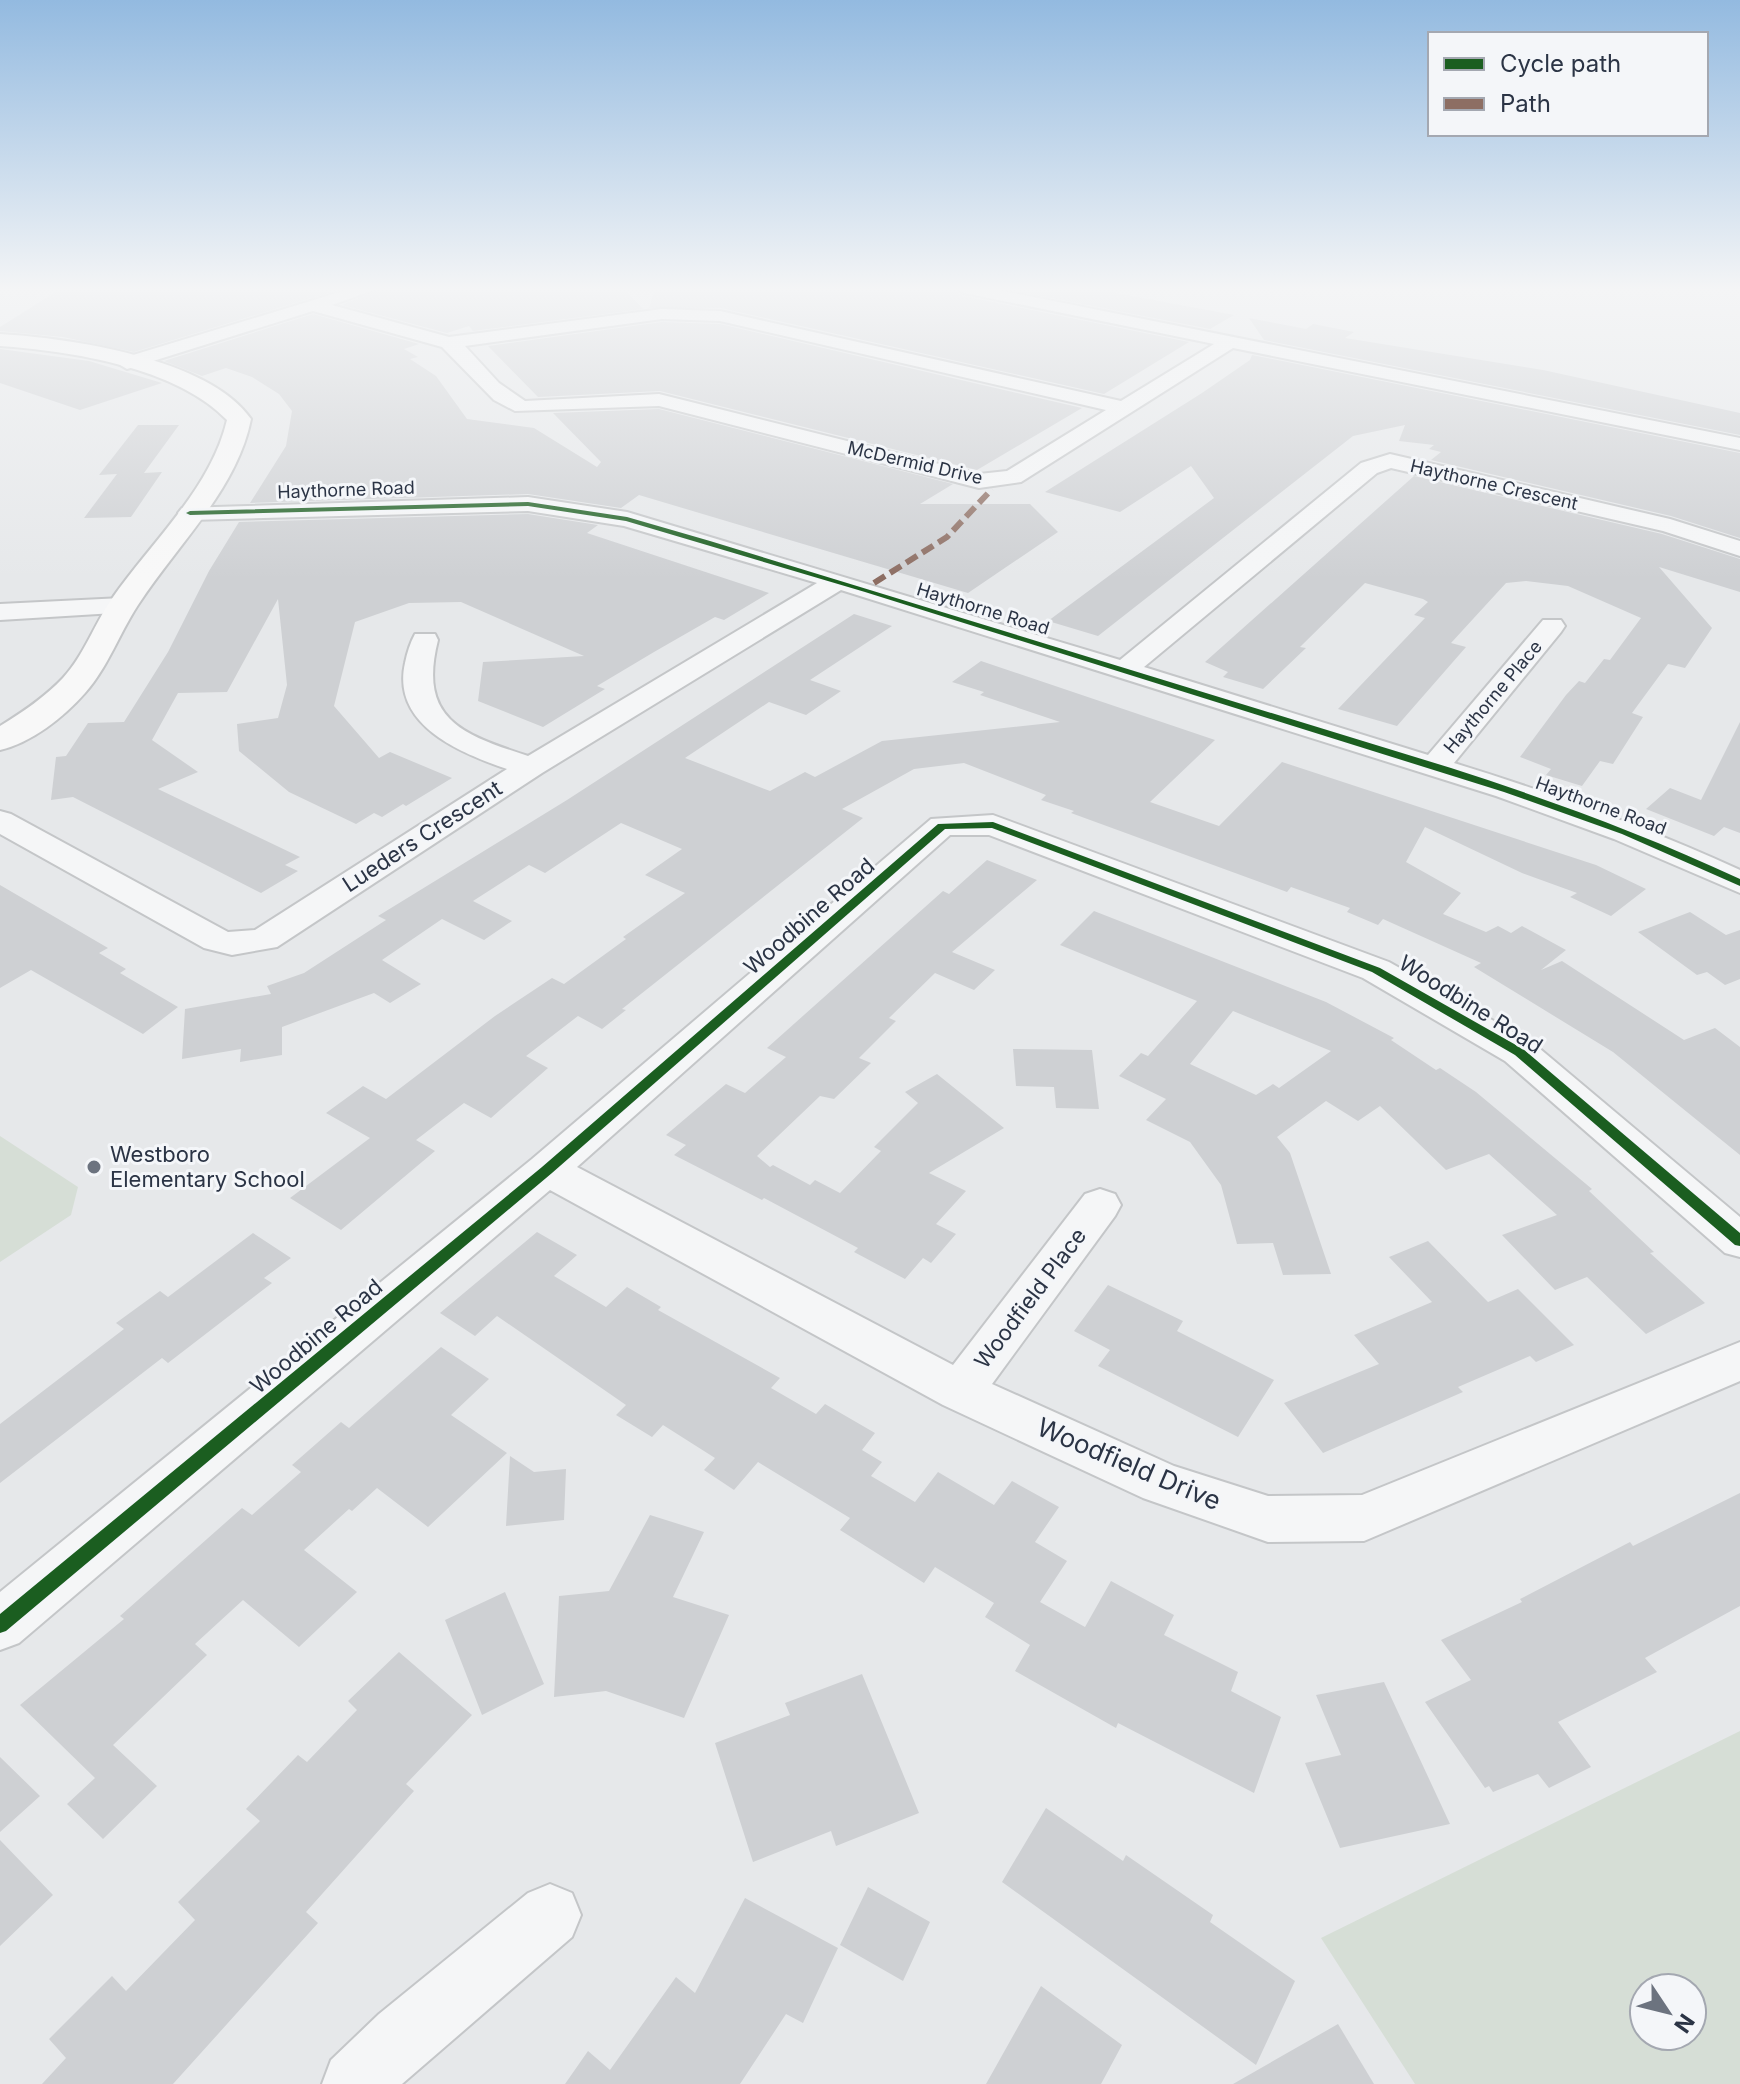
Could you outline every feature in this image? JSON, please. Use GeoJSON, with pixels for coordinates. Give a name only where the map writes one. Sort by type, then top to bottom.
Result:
{"type":"FeatureCollection","features":[{"type":"Feature","properties":{"kind":"street"},"geometry":{"type":"LineString","coordinates":[[0,740],[54,705],[80,678],[101,649],[122,606],[190,513],[239,435],[239,419],[223,399],[192,385]]}},
{"type":"Feature","properties":{"kind":"street","name":"McDermid Drive"},"geometry":{"type":"LineString","coordinates":[[491,385],[506,402],[522,407],[659,400],[979,481],[1013,477],[1157,385]]}},
{"type":"Feature","properties":{"kind":"street"},"geometry":{"type":"LineString","coordinates":[[1024,385],[1120,407]]}},
{"type":"Feature","properties":{"kind":"street"},"geometry":{"type":"LineString","coordinates":[[1450,385],[1740,444]]}},
{"type":"Feature","properties":{"kind":"street","name":"Haythorne Crescent"},"geometry":{"type":"LineString","coordinates":[[1124,670],[1369,468],[1390,461],[1670,526],[1740,549]]}},
{"type":"Feature","properties":{"kind":"street","name":"Haythorne Road"},"geometry":{"type":"LineString","coordinates":[[190,513],[473,503],[544,506],[627,519],[1434,767],[1579,816],[1694,860],[1740,883]]}},
{"type":"Feature","properties":{"kind":"street","name":"Lueders Crescent"},"geometry":{"type":"LineString","coordinates":[[0,821],[208,936],[232,944],[265,939],[531,767],[835,583]]}},
{"type":"Feature","properties":{"kind":"street"},"geometry":{"type":"LineString","coordinates":[[0,612],[122,606]]}},
{"type":"Feature","properties":{"kind":"street","name":"Haythorne Place"},"geometry":{"type":"LineString","coordinates":[[1434,767],[1552,626]]}},
{"type":"Feature","properties":{"kind":"street"},"geometry":{"type":"LineString","coordinates":[[425,640],[416,679],[424,708],[446,729],[487,752],[531,767]]}},
{"type":"Feature","properties":{"kind":"street","name":"Woodbine Road"},"geometry":{"type":"LineString","coordinates":[[0,1625],[547,1170],[942,826],[993,825],[1376,970],[1519,1052],[1740,1241]]}},
{"type":"Feature","properties":{"kind":"street","name":"Woodfield Drive"},"geometry":{"type":"LineString","coordinates":[[547,1170],[960,1391],[1161,1483],[1268,1519],[1364,1518],[1740,1361]]}},
{"type":"Feature","properties":{"kind":"street","name":"Woodfield Place"},"geometry":{"type":"LineString","coordinates":[[960,1391],[1100,1205]]}},
{"type":"Feature","properties":{"kind":"street"},"geometry":{"type":"LineString","coordinates":[[355,2084],[402,2037],[550,1915]]}},
{"type":"Feature","properties":{"kind":"shaded area"},"geometry":{"type":"Polygon","coordinates":[[[0,1136],[78,1187],[71,1215],[0,1262],[0,1136]]]}},
{"type":"Feature","properties":{"kind":"shaded area"},"geometry":{"type":"Polygon","coordinates":[[[1740,1731],[1740,2084],[1415,2084],[1321,1938],[1740,1731]]]}},
{"type":"Feature","properties":{"kind":"building"},"geometry":{"type":"Polygon","coordinates":[[[7,385],[155,385],[80,410],[7,385]]]}},
{"type":"Feature","properties":{"kind":"building"},"geometry":{"type":"Polygon","coordinates":[[[265,385],[443,385],[467,419],[534,428],[597,467],[601,462],[553,413],[659,409],[953,484],[920,504],[1030,504],[1058,532],[968,593],[639,495],[621,508],[528,494],[250,503],[286,446],[292,411],[279,394],[265,385]]]}},
{"type":"Feature","properties":{"kind":"building"},"geometry":{"type":"Polygon","coordinates":[[[526,385],[984,385],[1082,408],[977,470],[660,391],[538,397],[526,385]]]}},
{"type":"Feature","properties":{"kind":"building"},"geometry":{"type":"Polygon","coordinates":[[[1065,385],[1118,385],[1104,394],[1065,385]]]}},
{"type":"Feature","properties":{"kind":"building"},"geometry":{"type":"Polygon","coordinates":[[[1213,385],[1403,385],[1740,453],[1740,538],[1671,516],[1431,460],[1441,452],[1429,449],[1434,445],[1399,441],[1405,425],[1353,436],[1098,636],[1048,621],[1214,498],[1191,466],[1120,512],[1045,492],[1213,385]]]}},
{"type":"Feature","properties":{"kind":"building"},"geometry":{"type":"Polygon","coordinates":[[[1491,385],[1613,385],[1740,413],[1740,435],[1491,385]]]}},
{"type":"Feature","properties":{"kind":"building"},"geometry":{"type":"Polygon","coordinates":[[[138,425],[179,425],[144,473],[162,472],[131,517],[84,518],[117,474],[99,475],[138,425]]]}},
{"type":"Feature","properties":{"kind":"building"},"geometry":{"type":"Polygon","coordinates":[[[1414,476],[1662,534],[1740,559],[1740,592],[1659,567],[1712,628],[1685,668],[1668,664],[1632,713],[1643,717],[1613,764],[1600,761],[1582,786],[1546,775],[1551,769],[1520,757],[1566,695],[1579,681],[1585,683],[1604,659],[1610,660],[1641,618],[1568,586],[1526,581],[1506,583],[1451,643],[1466,647],[1397,726],[1338,709],[1425,618],[1414,615],[1428,602],[1423,599],[1365,583],[1300,647],[1306,648],[1263,689],[1223,677],[1228,672],[1205,662],[1414,476]]]}},
{"type":"Feature","properties":{"kind":"building"},"geometry":{"type":"Polygon","coordinates":[[[528,514],[598,525],[587,533],[769,593],[724,620],[715,617],[654,652],[597,686],[605,689],[543,727],[478,701],[483,662],[584,656],[461,602],[409,603],[355,622],[334,706],[379,758],[390,752],[452,778],[406,806],[403,804],[382,817],[374,813],[356,824],[289,792],[239,751],[237,724],[278,718],[287,685],[278,599],[227,692],[178,693],[152,740],[198,772],[158,789],[300,857],[285,865],[298,871],[261,893],[73,797],[51,800],[56,757],[66,756],[88,723],[124,722],[168,652],[209,571],[239,522],[528,514]]]}},
{"type":"Feature","properties":{"kind":"building"},"geometry":{"type":"Polygon","coordinates":[[[854,614],[892,626],[810,680],[841,691],[806,715],[769,702],[685,758],[770,791],[805,772],[815,777],[882,741],[1060,722],[980,695],[984,692],[952,682],[981,661],[1215,740],[1150,802],[1219,826],[1282,762],[1596,865],[1646,889],[1611,916],[1570,897],[1577,893],[1522,873],[1425,827],[1406,862],[1461,893],[1443,914],[1486,932],[1498,926],[1511,933],[1522,926],[1566,950],[1541,970],[1562,961],[1684,1040],[1715,1028],[1740,1047],[1740,1155],[1613,1052],[1474,967],[1481,963],[1383,919],[1378,925],[1347,912],[1350,908],[1291,887],[1287,892],[1071,813],[1074,811],[1041,800],[1046,795],[964,763],[914,769],[842,809],[863,818],[622,1009],[626,1010],[602,1029],[578,1016],[526,1056],[548,1068],[491,1118],[464,1103],[416,1140],[435,1151],[341,1230],[290,1198],[370,1138],[326,1113],[363,1086],[386,1099],[495,1016],[552,978],[564,984],[626,939],[623,937],[685,893],[645,875],[682,849],[621,823],[545,873],[529,865],[473,901],[512,921],[484,940],[442,919],[382,960],[421,984],[390,1003],[374,993],[282,1027],[282,1055],[240,1062],[241,1049],[182,1059],[185,1009],[271,994],[267,986],[304,973],[386,920],[378,916],[567,800],[854,614]]]}},
{"type":"Feature","properties":{"kind":"building"},"geometry":{"type":"Polygon","coordinates":[[[1740,722],[1740,833],[1724,827],[1714,836],[1646,809],[1670,788],[1701,800],[1740,722]]]}},
{"type":"Feature","properties":{"kind":"building"},"geometry":{"type":"Polygon","coordinates":[[[987,860],[1037,880],[952,952],[995,970],[974,990],[935,973],[889,1018],[896,1021],[859,1058],[871,1063],[834,1099],[820,1096],[757,1156],[770,1167],[773,1165],[810,1185],[815,1180],[840,1193],[881,1151],[874,1147],[918,1103],[905,1092],[937,1074],[1004,1128],[929,1173],[966,1191],[936,1224],[956,1234],[931,1263],[923,1258],[905,1279],[854,1252],[858,1248],[674,1155],[686,1145],[666,1135],[726,1084],[745,1093],[786,1057],[767,1048],[943,891],[949,894],[987,860]]]}},
{"type":"Feature","properties":{"kind":"building"},"geometry":{"type":"Polygon","coordinates":[[[0,885],[108,948],[99,953],[126,969],[120,973],[178,1007],[143,1034],[31,970],[0,988],[0,885]]]}},
{"type":"Feature","properties":{"kind":"building"},"geometry":{"type":"Polygon","coordinates":[[[1094,911],[1326,1002],[1394,1038],[1391,1040],[1436,1070],[1440,1068],[1476,1092],[1592,1189],[1589,1191],[1654,1252],[1650,1253],[1705,1303],[1646,1334],[1587,1277],[1555,1290],[1502,1235],[1557,1215],[1489,1154],[1446,1170],[1380,1106],[1358,1121],[1326,1101],[1277,1137],[1290,1153],[1331,1274],[1283,1275],[1273,1243],[1237,1244],[1221,1185],[1190,1142],[1146,1120],[1166,1099],[1119,1076],[1141,1053],[1148,1056],[1197,1001],[1060,945],[1094,911]],[[1233,1011],[1190,1064],[1256,1095],[1273,1084],[1279,1088],[1331,1051],[1233,1011]]]}},
{"type":"Feature","properties":{"kind":"building"},"geometry":{"type":"Polygon","coordinates":[[[1690,912],[1726,935],[1740,930],[1740,979],[1725,985],[1707,972],[1697,975],[1638,932],[1690,912]]]}},
{"type":"Feature","properties":{"kind":"building"},"geometry":{"type":"Polygon","coordinates":[[[1013,1049],[1092,1050],[1099,1109],[1056,1108],[1054,1087],[1016,1086],[1013,1049]]]}},
{"type":"Feature","properties":{"kind":"building"},"geometry":{"type":"Polygon","coordinates":[[[537,1232],[577,1255],[554,1276],[606,1307],[627,1287],[661,1307],[658,1310],[780,1378],[771,1388],[816,1414],[825,1404],[875,1433],[862,1450],[882,1462],[871,1476],[915,1502],[938,1472],[994,1505],[1012,1481],[1059,1507],[1035,1542],[1067,1561],[1040,1602],[1085,1627],[1111,1581],[1174,1615],[1164,1635],[1238,1672],[1231,1691],[1281,1717],[1254,1793],[1118,1723],[1116,1728],[1015,1671],[1030,1645],[985,1617],[994,1603],[935,1567],[924,1583],[840,1530],[850,1518],[758,1462],[734,1490],[704,1470],[715,1458],[663,1425],[652,1437],[616,1415],[626,1405],[497,1316],[475,1336],[440,1313],[537,1232]]]}},
{"type":"Feature","properties":{"kind":"building"},"geometry":{"type":"Polygon","coordinates":[[[253,1233],[291,1258],[264,1278],[272,1283],[168,1363],[162,1358],[0,1483],[0,1424],[124,1329],[116,1323],[160,1291],[168,1297],[253,1233]]]}},
{"type":"Feature","properties":{"kind":"building"},"geometry":{"type":"Polygon","coordinates":[[[1428,1241],[1488,1302],[1518,1289],[1574,1345],[1536,1362],[1530,1356],[1458,1387],[1463,1392],[1323,1453],[1284,1403],[1379,1364],[1354,1335],[1432,1302],[1389,1257],[1428,1241]]]}},
{"type":"Feature","properties":{"kind":"building"},"geometry":{"type":"Polygon","coordinates":[[[1108,1285],[1183,1321],[1177,1331],[1274,1380],[1238,1437],[1098,1366],[1110,1350],[1074,1331],[1108,1285]]]}},
{"type":"Feature","properties":{"kind":"building"},"geometry":{"type":"Polygon","coordinates":[[[441,1347],[489,1379],[451,1415],[507,1453],[428,1527],[377,1488],[304,1550],[357,1592],[299,1647],[243,1600],[195,1644],[207,1655],[113,1745],[157,1786],[103,1839],[67,1804],[95,1778],[20,1705],[124,1619],[120,1616],[242,1508],[252,1515],[301,1472],[292,1465],[341,1422],[349,1428],[441,1347]]]}},
{"type":"Feature","properties":{"kind":"building"},"geometry":{"type":"Polygon","coordinates":[[[510,1456],[534,1472],[566,1469],[564,1520],[506,1526],[510,1456]]]}},
{"type":"Feature","properties":{"kind":"building"},"geometry":{"type":"Polygon","coordinates":[[[1740,1493],[1740,1606],[1645,1658],[1657,1672],[1558,1722],[1591,1767],[1549,1788],[1538,1774],[1493,1792],[1489,1786],[1485,1788],[1425,1702],[1471,1680],[1441,1640],[1522,1602],[1520,1599],[1630,1542],[1633,1546],[1740,1493]]]}},
{"type":"Feature","properties":{"kind":"building"},"geometry":{"type":"Polygon","coordinates":[[[650,1515],[704,1532],[673,1597],[729,1615],[684,1718],[606,1691],[554,1697],[559,1596],[609,1591],[650,1515]]]}},
{"type":"Feature","properties":{"kind":"building"},"geometry":{"type":"Polygon","coordinates":[[[505,1592],[544,1684],[482,1715],[445,1620],[505,1592]]]}},
{"type":"Feature","properties":{"kind":"building"},"geometry":{"type":"Polygon","coordinates":[[[399,1652],[472,1715],[406,1784],[414,1791],[306,1912],[318,1923],[173,2084],[42,2084],[66,2058],[49,2039],[112,1976],[126,1991],[195,1920],[178,1902],[260,1821],[246,1809],[298,1755],[307,1762],[357,1710],[348,1701],[399,1652]]]}},
{"type":"Feature","properties":{"kind":"building"},"geometry":{"type":"Polygon","coordinates":[[[862,1674],[919,1813],[836,1846],[831,1831],[753,1862],[715,1743],[790,1715],[785,1703],[862,1674]]]}},
{"type":"Feature","properties":{"kind":"building"},"geometry":{"type":"Polygon","coordinates":[[[1384,1682],[1450,1824],[1340,1848],[1305,1763],[1341,1755],[1316,1695],[1384,1682]]]}},
{"type":"Feature","properties":{"kind":"building"},"geometry":{"type":"Polygon","coordinates":[[[0,1757],[40,1796],[0,1832],[0,1757]]]}},
{"type":"Feature","properties":{"kind":"building"},"geometry":{"type":"Polygon","coordinates":[[[1046,1808],[1123,1861],[1126,1855],[1213,1915],[1210,1922],[1295,1981],[1256,2065],[1002,1882],[1046,1808]]]}},
{"type":"Feature","properties":{"kind":"building"},"geometry":{"type":"Polygon","coordinates":[[[0,1840],[53,1895],[0,1946],[0,1840]]]}},
{"type":"Feature","properties":{"kind":"building"},"geometry":{"type":"Polygon","coordinates":[[[868,1887],[930,1922],[903,1981],[840,1945],[868,1887]]]}},
{"type":"Feature","properties":{"kind":"building"},"geometry":{"type":"Polygon","coordinates":[[[745,1898],[838,1948],[803,2023],[786,2014],[740,2084],[565,2084],[588,2051],[610,2070],[676,1977],[695,1993],[745,1898]]]}},
{"type":"Feature","properties":{"kind":"building"},"geometry":{"type":"Polygon","coordinates":[[[1041,1986],[1122,2045],[1101,2084],[986,2084],[1041,1986]]]}},
{"type":"Feature","properties":{"kind":"building"},"geometry":{"type":"Polygon","coordinates":[[[1338,2024],[1374,2084],[1233,2084],[1338,2024]]]}},
{"type":"Feature","properties":{"kind":"marked path"},"geometry":{"type":"LineString","coordinates":[[874,583],[947,537],[992,489]]}},
{"type":"Feature","properties":{"kind":"cycle path"},"geometry":{"type":"LineString","coordinates":[[190,513],[528,504],[627,519],[868,590],[1507,790],[1626,832],[1740,883]]}},
{"type":"Feature","properties":{"kind":"cycle path"},"geometry":{"type":"LineString","coordinates":[[0,1625],[547,1170],[942,826],[993,825],[1376,970],[1519,1052],[1740,1241]]}},
{"type":"Feature","properties":{"kind":"place","name":"Westboro Elementary School"},"geometry":{"type":"Point","coordinates":[94,1167]}}]}
